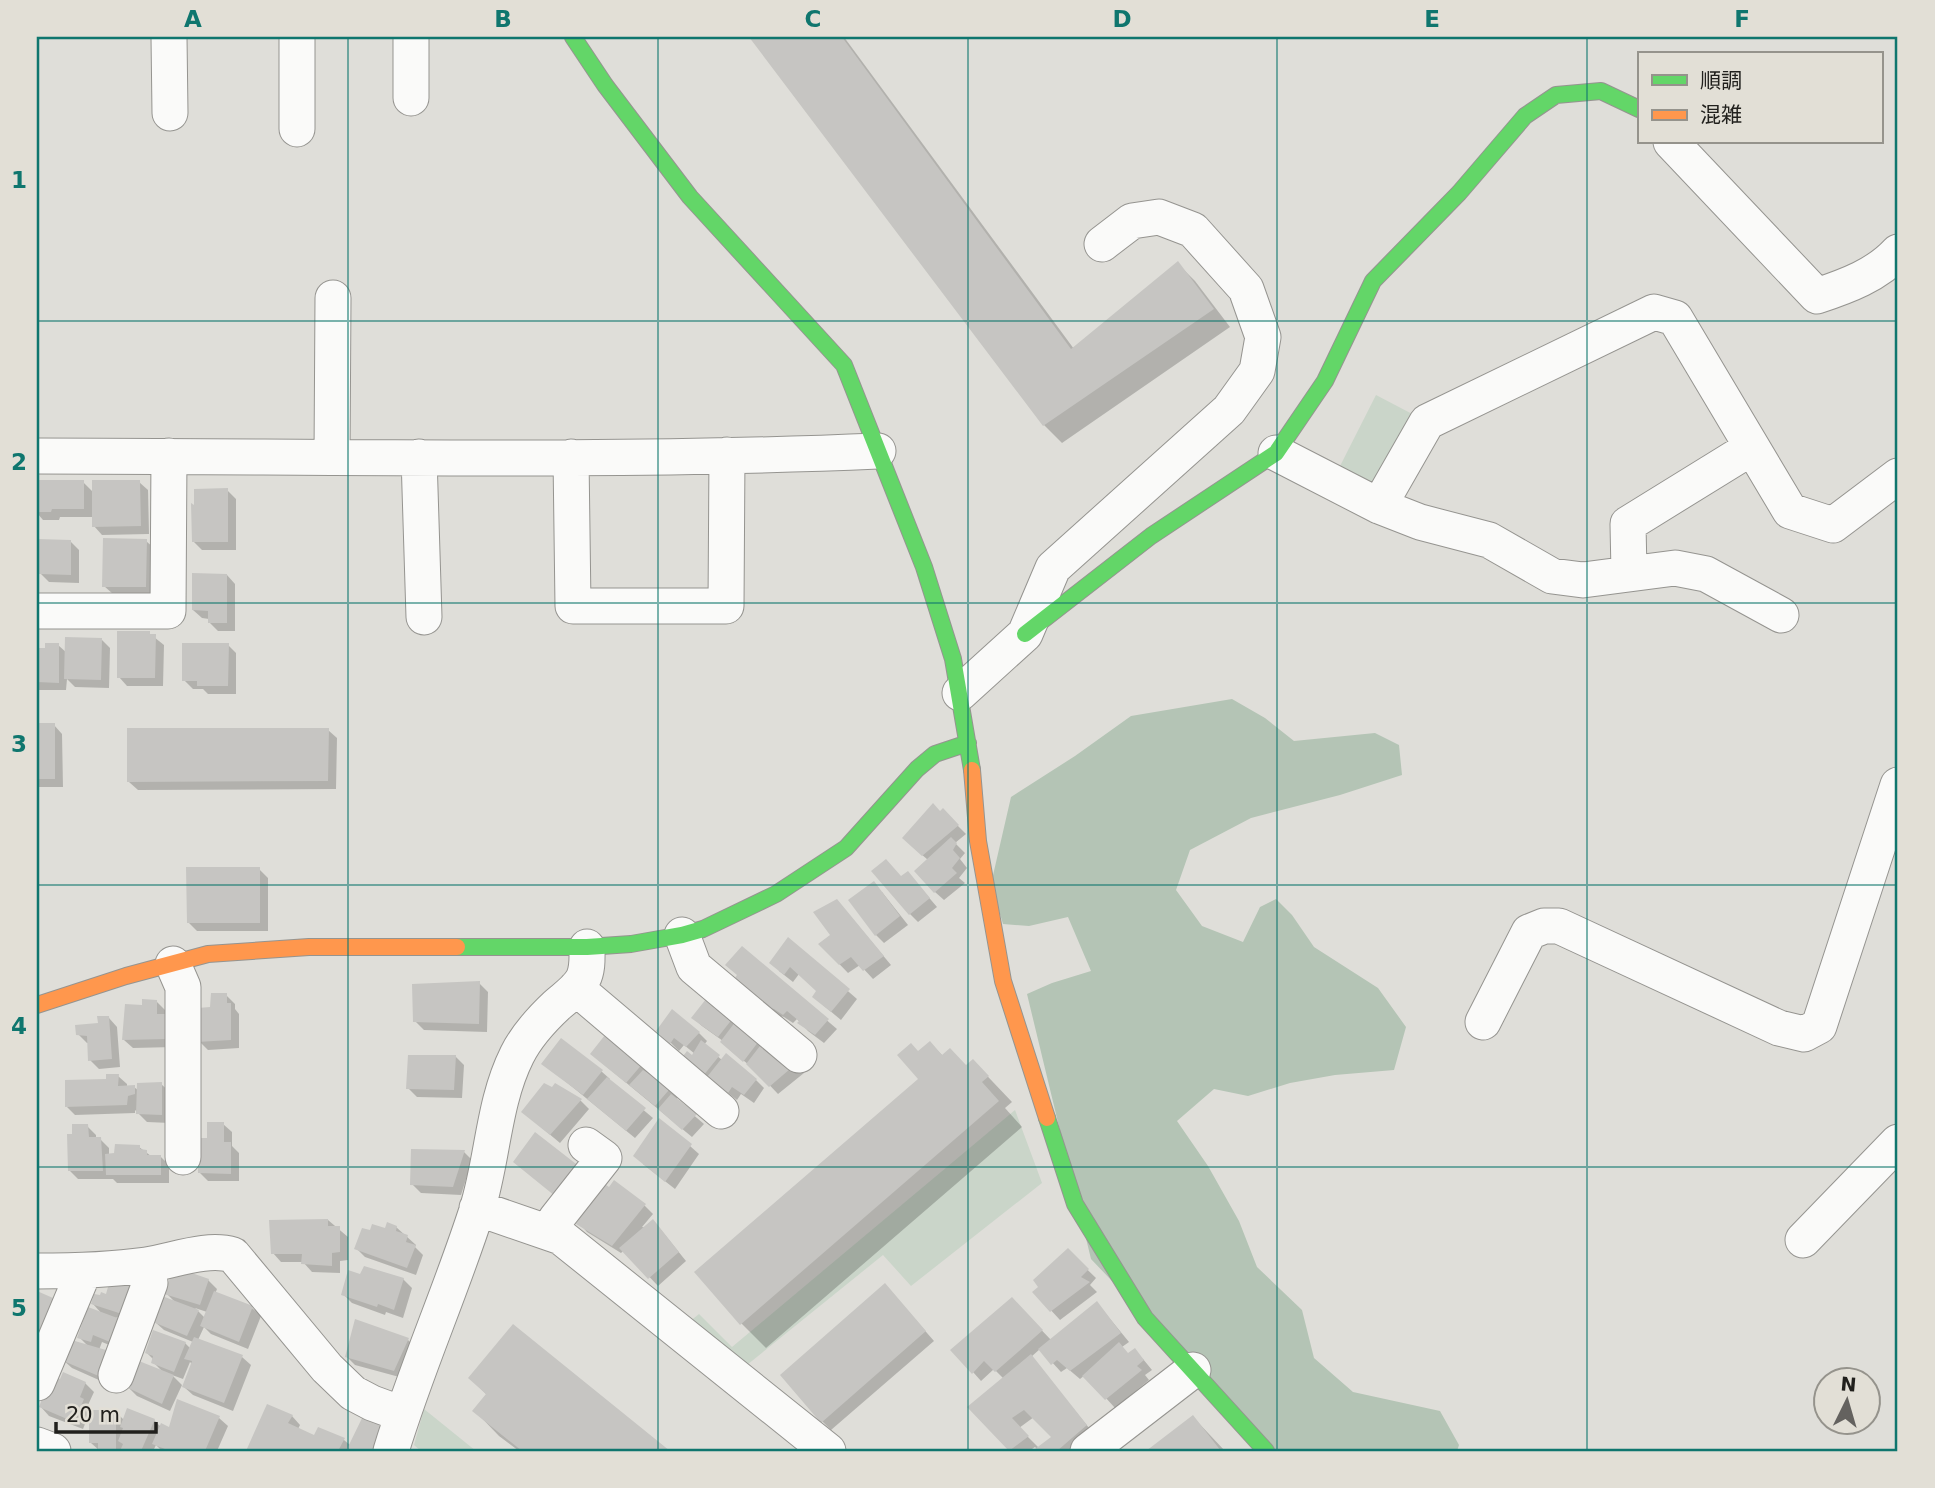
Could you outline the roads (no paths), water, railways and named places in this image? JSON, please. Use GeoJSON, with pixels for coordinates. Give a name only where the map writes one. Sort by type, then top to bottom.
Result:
{"type":"FeatureCollection","features":[{"type":"Feature","properties":{"kind":"street"},"geometry":{"type":"LineString","coordinates":[[169,37],[170,113]]}},
{"type":"Feature","properties":{"kind":"street"},"geometry":{"type":"LineString","coordinates":[[297,37],[297,129]]}},
{"type":"Feature","properties":{"kind":"street"},"geometry":{"type":"LineString","coordinates":[[411,37],[411,98]]}},
{"type":"Feature","properties":{"kind":"street"},"geometry":{"type":"LineString","coordinates":[[573,37],[605,85],[690,197],[844,365],[924,567],[953,659],[974,786],[978,841],[1003,982],[1075,1204],[1145,1318],[1266,1451]]}},
{"type":"Feature","properties":{"kind":"street"},"geometry":{"type":"LineString","coordinates":[[960,693],[1025,634],[1151,536],[1276,453],[1325,381],[1373,281],[1459,193],[1525,116],[1556,95],[1601,91],[1638,109]]}},
{"type":"Feature","properties":{"kind":"street"},"geometry":{"type":"LineString","coordinates":[[1673,144],[1817,296],[1856,282],[1895,262]]}},
{"type":"Feature","properties":{"kind":"street"},"geometry":{"type":"LineString","coordinates":[[1025,634],[1054,568],[1229,410],[1257,371],[1263,337],[1246,289],[1192,230],[1159,218],[1132,221],[1102,244]]}},
{"type":"Feature","properties":{"kind":"street"},"geometry":{"type":"LineString","coordinates":[[332,457],[333,298]]}},
{"type":"Feature","properties":{"kind":"street"},"geometry":{"type":"LineString","coordinates":[[1379,506],[1427,422],[1654,312],[1675,318],[1790,511],[1833,525],[1898,476]]}},
{"type":"Feature","properties":{"kind":"street"},"geometry":{"type":"LineString","coordinates":[[1629,573],[1628,524],[1751,449]]}},
{"type":"Feature","properties":{"kind":"street"},"geometry":{"type":"LineString","coordinates":[[37,456],[571,457],[878,452]]}},
{"type":"Feature","properties":{"kind":"street"},"geometry":{"type":"LineString","coordinates":[[1276,453],[1379,506],[1420,522],[1489,540],[1552,576],[1583,580],[1675,568],[1706,574],[1781,615]]}},
{"type":"Feature","properties":{"kind":"street"},"geometry":{"type":"LineString","coordinates":[[571,457],[573,606],[726,606],[727,455]]}},
{"type":"Feature","properties":{"kind":"street"},"geometry":{"type":"LineString","coordinates":[[37,611],[168,611],[169,456]]}},
{"type":"Feature","properties":{"kind":"street"},"geometry":{"type":"LineString","coordinates":[[419,457],[424,617]]}},
{"type":"Feature","properties":{"kind":"street"},"geometry":{"type":"LineString","coordinates":[[37,1005],[126,976],[208,954],[309,947],[587,947],[631,944],[682,935],[703,929],[776,894],[824,864],[857,837],[927,760],[935,754],[968,743]]}},
{"type":"Feature","properties":{"kind":"street"},"geometry":{"type":"LineString","coordinates":[[1483,1022],[1528,932],[1544,926],[1559,926],[1779,1028],[1804,1034],[1818,1026],[1891,831],[1898,785]]}},
{"type":"Feature","properties":{"kind":"street"},"geometry":{"type":"LineString","coordinates":[[682,935],[694,967],[799,1055]]}},
{"type":"Feature","properties":{"kind":"street"},"geometry":{"type":"LineString","coordinates":[[391,1451],[477,1208],[507,1081],[518,1053],[537,1027],[583,978],[587,968],[587,947]]}},
{"type":"Feature","properties":{"kind":"street"},"geometry":{"type":"LineString","coordinates":[[173,964],[183,987],[174,1140]]}},
{"type":"Feature","properties":{"kind":"street"},"geometry":{"type":"LineString","coordinates":[[576,988],[721,1111]]}},
{"type":"Feature","properties":{"kind":"street"},"geometry":{"type":"LineString","coordinates":[[550,1233],[556,1219],[604,1158],[586,1145]]}},
{"type":"Feature","properties":{"kind":"street"},"geometry":{"type":"LineString","coordinates":[[1803,1240],[1895,1152]]}},
{"type":"Feature","properties":{"kind":"street"},"geometry":{"type":"LineString","coordinates":[[477,1208],[561,1237],[828,1451]]}},
{"type":"Feature","properties":{"kind":"street"},"geometry":{"type":"LineString","coordinates":[[37,1271],[147,1265],[220,1251],[233,1255],[327,1368],[353,1393],[402,1414]]}},
{"type":"Feature","properties":{"kind":"street"},"geometry":{"type":"LineString","coordinates":[[117,1375],[150,1283],[147,1265]]}},
{"type":"Feature","properties":{"kind":"street"},"geometry":{"type":"LineString","coordinates":[[37,1383],[85,1270]]}},
{"type":"Feature","properties":{"kind":"street"},"geometry":{"type":"LineString","coordinates":[[1088,1451],[1193,1370]]}},
{"type":"Feature","properties":{"kind":"street"},"geometry":{"type":"LineString","coordinates":[[37,1445],[53,1451]]}}]}
